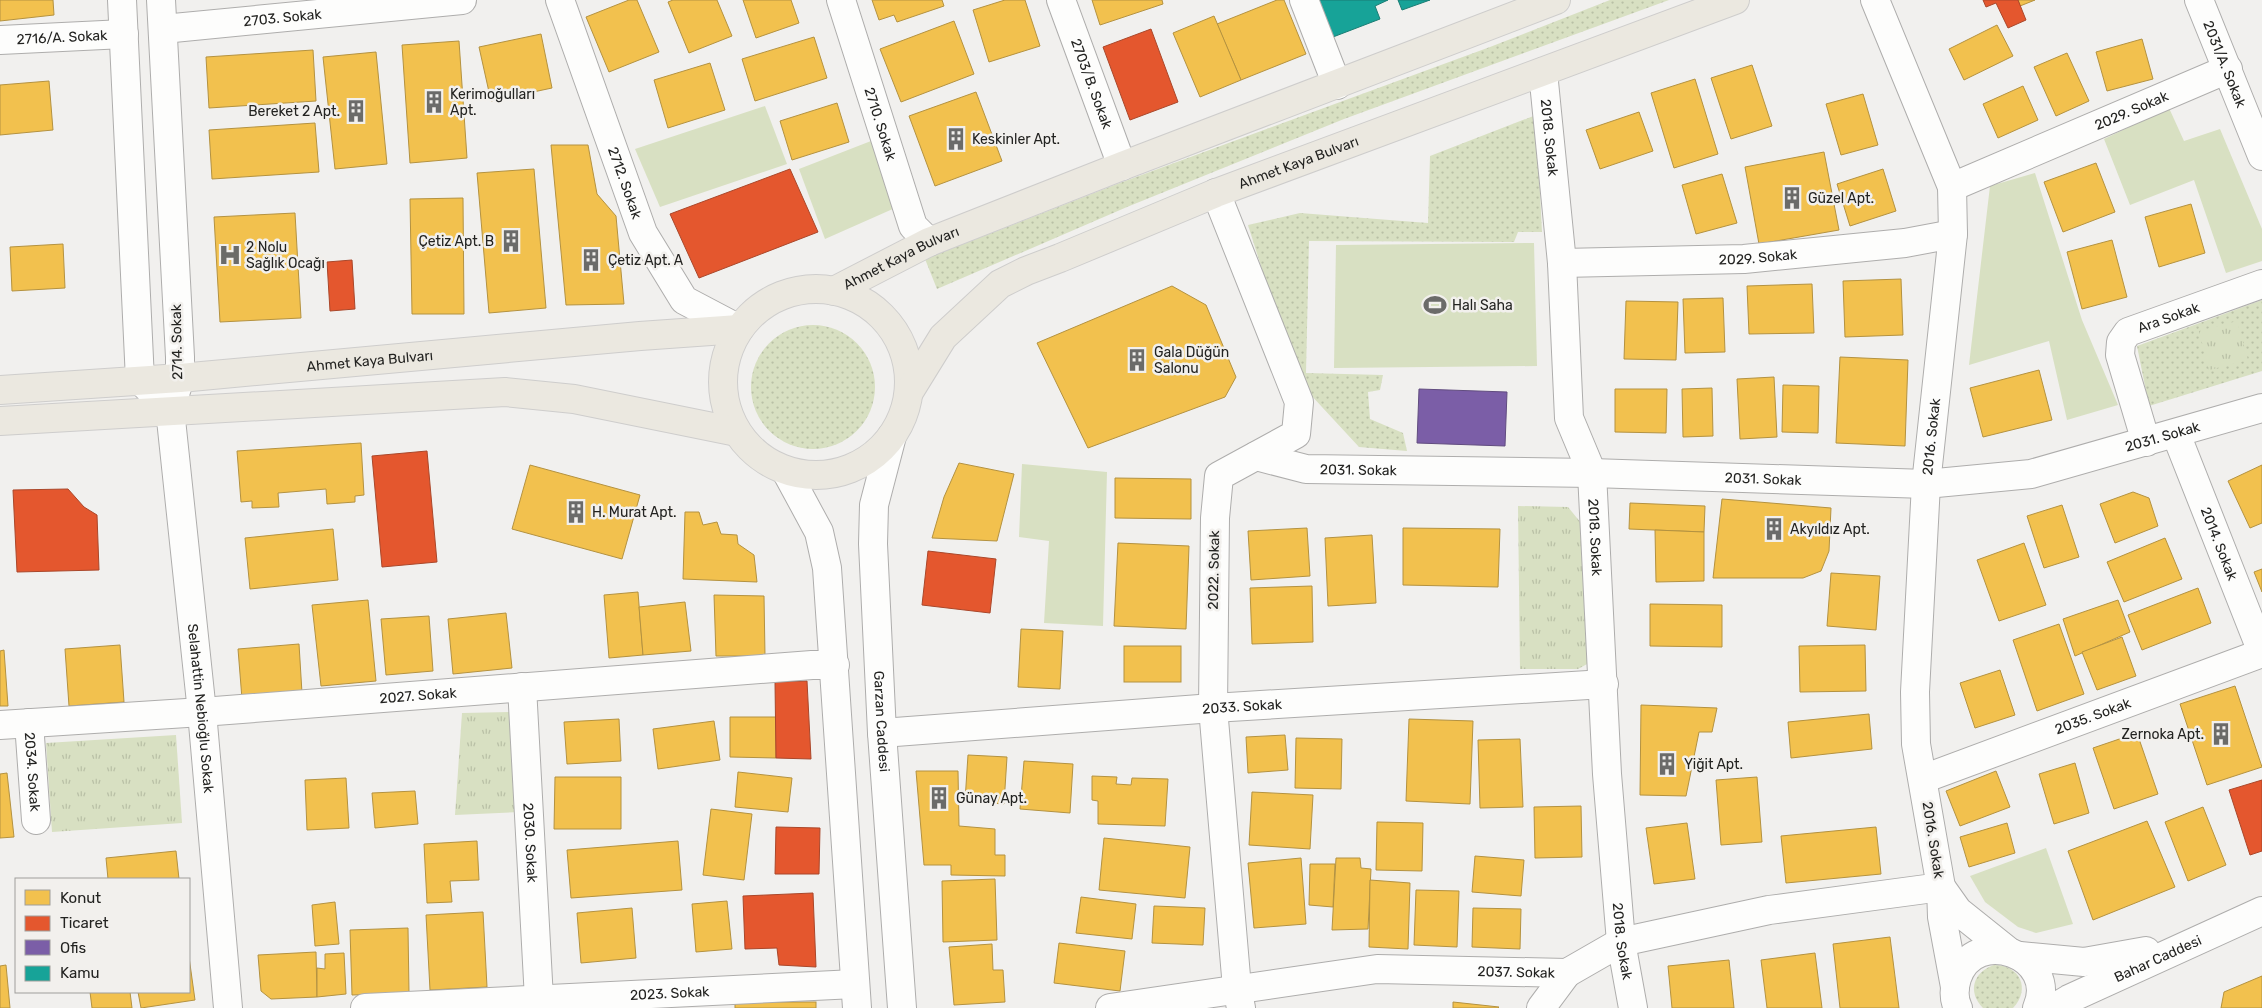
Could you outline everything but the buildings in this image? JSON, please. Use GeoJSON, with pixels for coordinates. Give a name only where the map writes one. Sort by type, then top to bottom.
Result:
{"type":"FeatureCollection","features":[{"type":"Feature","properties":{"kind":"main road","name":"Ahmet Kaya Bulvarı"},"geometry":{"type":"LineString","coordinates":[[834,291],[929,242],[1336,85],[1521,6],[1556,0]]}},
{"type":"Feature","properties":{"kind":"main road","name":"Ahmet Kaya Bulvarı"},"geometry":{"type":"LineString","coordinates":[[909,392],[943,338],[1000,284],[1026,270],[1060,258],[1216,193],[1735,0]]}},
{"type":"Feature","properties":{"kind":"main road"},"geometry":{"type":"LineString","coordinates":[[807,290],[834,291],[861,301],[884,318],[900,342],[909,369],[909,392],[904,415],[892,436],[876,453],[856,467],[834,474],[818,475],[786,471],[759,456],[737,432],[726,408],[722,380],[727,354],[739,329],[758,310],[781,296],[807,290]]}},
{"type":"Feature","properties":{"kind":"main road","name":"Ahmet Kaya Bulvarı"},"geometry":{"type":"LineString","coordinates":[[0,390],[180,378],[633,336],[739,329]]}},
{"type":"Feature","properties":{"kind":"main road"},"geometry":{"type":"LineString","coordinates":[[0,421],[505,392],[574,399],[737,432]]}},
{"type":"Feature","properties":{"kind":"street"},"geometry":{"type":"LineString","coordinates":[[122,0],[140,380]]}},
{"type":"Feature","properties":{"kind":"street","name":"2714. Sokak"},"geometry":{"type":"LineString","coordinates":[[140,380],[170,410],[180,378],[161,0]]}},
{"type":"Feature","properties":{"kind":"street","name":"2703. Sokak"},"geometry":{"type":"LineString","coordinates":[[163,29],[462,0]]}},
{"type":"Feature","properties":{"kind":"street","name":"2712. Sokak"},"geometry":{"type":"LineString","coordinates":[[560,0],[643,233],[684,300],[739,329]]}},
{"type":"Feature","properties":{"kind":"street","name":"2710. Sokak"},"geometry":{"type":"LineString","coordinates":[[841,0],[913,226],[929,242]]}},
{"type":"Feature","properties":{"kind":"street","name":"2703/B. Sokak"},"geometry":{"type":"LineString","coordinates":[[1061,0],[1122,166]]}},
{"type":"Feature","properties":{"kind":"street"},"geometry":{"type":"LineString","coordinates":[[1304,0],[1336,85]]}},
{"type":"Feature","properties":{"kind":"street","name":"2016. Sokak"},"geometry":{"type":"LineString","coordinates":[[1875,0],[1952,187],[1953,234],[1926,484],[1915,692],[1916,744],[1941,887],[1942,917],[1956,997]]}},
{"type":"Feature","properties":{"kind":"street","name":"2031/A. Sokak"},"geometry":{"type":"LineString","coordinates":[[2199,0],[2262,156]]}},
{"type":"Feature","properties":{"kind":"street","name":"2716/A. Sokak"},"geometry":{"type":"LineString","coordinates":[[0,40],[124,34]]}},
{"type":"Feature","properties":{"kind":"street","name":"2029. Sokak"},"geometry":{"type":"LineString","coordinates":[[1952,187],[2228,69]]}},
{"type":"Feature","properties":{"kind":"street","name":"2018. Sokak"},"geometry":{"type":"LineString","coordinates":[[1543,72],[1562,263],[1569,418],[1592,473],[1607,774],[1621,942],[1633,1008]]}},
{"type":"Feature","properties":{"kind":"street","name":"2022. Sokak"},"geometry":{"type":"LineString","coordinates":[[1216,193],[1298,402],[1296,434],[1219,476],[1215,518],[1212,708],[1239,998]]}},
{"type":"Feature","properties":{"kind":"street","name":"2029. Sokak"},"geometry":{"type":"LineString","coordinates":[[1562,263],[1744,259],[1905,243],[1953,234]]}},
{"type":"Feature","properties":{"kind":"street","name":"Ara Sokak"},"geometry":{"type":"LineString","coordinates":[[2146,442],[2120,355],[2121,342],[2128,332],[2262,284]]}},
{"type":"Feature","properties":{"kind":"street","name":"2031. Sokak"},"geometry":{"type":"LineString","coordinates":[[1256,456],[1306,469],[1592,473],[1926,484],[2031,474],[2262,408]]}},
{"type":"Feature","properties":{"kind":"street","name":"Selahattin Nebioğlu Sokak"},"geometry":{"type":"LineString","coordinates":[[170,410],[202,712],[228,1008]]}},
{"type":"Feature","properties":{"kind":"street","name":"2014. Sokak"},"geometry":{"type":"LineString","coordinates":[[2176,434],[2262,652]]}},
{"type":"Feature","properties":{"kind":"street","name":"Garzan Caddesi"},"geometry":{"type":"LineString","coordinates":[[892,436],[874,505],[873,544],[882,733],[902,1008]]}},
{"type":"Feature","properties":{"kind":"street"},"geometry":{"type":"LineString","coordinates":[[786,471],[819,532],[827,568],[856,996]]}},
{"type":"Feature","properties":{"kind":"street","name":"2035. Sokak"},"geometry":{"type":"LineString","coordinates":[[1923,778],[2262,652]]}},
{"type":"Feature","properties":{"kind":"street","name":"2027. Sokak"},"geometry":{"type":"LineString","coordinates":[[0,725],[202,712],[812,665],[835,665]]}},
{"type":"Feature","properties":{"kind":"street","name":"2033. Sokak"},"geometry":{"type":"LineString","coordinates":[[882,733],[1212,708],[1604,684]]}},
{"type":"Feature","properties":{"kind":"street","name":"2030. Sokak"},"geometry":{"type":"LineString","coordinates":[[522,687],[539,999]]}},
{"type":"Feature","properties":{"kind":"street","name":"2034. Sokak"},"geometry":{"type":"LineString","coordinates":[[29,723],[36,820]]}},
{"type":"Feature","properties":{"kind":"street"},"geometry":{"type":"LineString","coordinates":[[1941,887],[1958,911],[2031,965],[2038,976],[2041,990],[2038,1008]]}},
{"type":"Feature","properties":{"kind":"street","name":"2037. Sokak"},"geometry":{"type":"LineString","coordinates":[[1110,1008],[1239,998],[1377,969],[1567,973],[1621,942],[1769,910],[1941,887]]}},
{"type":"Feature","properties":{"kind":"street","name":"Bahar Caddesi"},"geometry":{"type":"LineString","coordinates":[[2054,1008],[2069,999],[2262,911]]}},
{"type":"Feature","properties":{"kind":"street"},"geometry":{"type":"LineString","coordinates":[[1956,997],[1959,972],[1968,961],[1980,953],[1994,950],[2084,962],[2197,940]]}},
{"type":"Feature","properties":{"kind":"street"},"geometry":{"type":"LineString","coordinates":[[1541,1008],[1567,973]]}},
{"type":"Feature","properties":{"kind":"street","name":"2023. Sokak"},"geometry":{"type":"LineString","coordinates":[[365,1008],[539,999],[856,996]]}},
{"type":"Feature","properties":{"kind":"green space"},"geometry":{"type":"Polygon","coordinates":[[[1610,0],[1669,0],[1344,119],[1127,207],[937,289],[925,259],[1117,184],[1490,47],[1610,0]]]}},
{"type":"Feature","properties":{"kind":"green space"},"geometry":{"type":"Polygon","coordinates":[[[765,106],[787,164],[660,207],[635,149],[765,106]]]}},
{"type":"Feature","properties":{"kind":"green space"},"geometry":{"type":"Polygon","coordinates":[[[2169,108],[2184,141],[2220,129],[2262,229],[2262,261],[2226,273],[2194,180],[2130,205],[2104,139],[2169,108]]]}},
{"type":"Feature","properties":{"kind":"green space"},"geometry":{"type":"Polygon","coordinates":[[[1536,115],[1542,232],[1518,232],[1514,242],[1309,241],[1306,373],[1383,375],[1380,390],[1368,392],[1370,419],[1403,433],[1407,451],[1359,447],[1297,380],[1248,225],[1300,213],[1428,223],[1430,156],[1536,115]]]}},
{"type":"Feature","properties":{"kind":"green space"},"geometry":{"type":"Polygon","coordinates":[[[871,141],[895,208],[825,239],[799,169],[871,141]]]}},
{"type":"Feature","properties":{"kind":"green space"},"geometry":{"type":"Polygon","coordinates":[[[2035,173],[2082,320],[2118,405],[2067,420],[2049,341],[1969,365],[1990,186],[2035,173]]]}},
{"type":"Feature","properties":{"kind":"green space","name":"Halı Saha"},"geometry":{"type":"Polygon","coordinates":[[[1534,243],[1537,366],[1334,368],[1336,245],[1534,243]]]}},
{"type":"Feature","properties":{"kind":"green space"},"geometry":{"type":"Polygon","coordinates":[[[2262,300],[2262,371],[2149,406],[2137,346],[2262,300]]]}},
{"type":"Feature","properties":{"kind":"green space"},"geometry":{"type":"Polygon","coordinates":[[[2237,321],[2248,360],[2209,370],[2199,331],[2237,321]]]}},
{"type":"Feature","properties":{"kind":"green space"},"geometry":{"type":"Polygon","coordinates":[[[813,325],[837,330],[857,343],[870,363],[875,387],[870,411],[857,431],[837,444],[813,449],[789,444],[769,431],[756,411],[751,387],[756,363],[769,343],[789,330],[813,325]]]}},
{"type":"Feature","properties":{"kind":"green space"},"geometry":{"type":"Polygon","coordinates":[[[1022,464],[1107,472],[1103,626],[1044,623],[1049,541],[1019,537],[1022,464]]]}},
{"type":"Feature","properties":{"kind":"green space"},"geometry":{"type":"Polygon","coordinates":[[[1518,506],[1568,507],[1581,523],[1589,663],[1578,669],[1520,669],[1518,506]]]}},
{"type":"Feature","properties":{"kind":"green space"},"geometry":{"type":"Polygon","coordinates":[[[511,712],[520,812],[455,815],[462,713],[511,712]]]}},
{"type":"Feature","properties":{"kind":"green space"},"geometry":{"type":"Polygon","coordinates":[[[176,735],[182,823],[52,832],[46,743],[176,735]]]}},
{"type":"Feature","properties":{"kind":"green space"},"geometry":{"type":"Polygon","coordinates":[[[2046,848],[2073,924],[2036,933],[2018,927],[1985,902],[1970,876],[2046,848]]]}},
{"type":"Feature","properties":{"kind":"green space"},"geometry":{"type":"Polygon","coordinates":[[[1994,965],[2010,969],[2020,979],[2021,993],[2013,1008],[1983,1008],[1975,996],[1974,989],[1977,977],[1981,972],[1994,965]]]}},
{"type":"Feature","properties":{"kind":"place","name":"Kerimoğulları Apt."},"geometry":{"type":"Point","coordinates":[434,102]}},
{"type":"Feature","properties":{"kind":"place","name":"Bereket 2 Apt."},"geometry":{"type":"Point","coordinates":[356,111]}},
{"type":"Feature","properties":{"kind":"place","name":"Keskinler Apt."},"geometry":{"type":"Point","coordinates":[956,139]}},
{"type":"Feature","properties":{"kind":"place","name":"Güzel Apt."},"geometry":{"type":"Point","coordinates":[1792,198]}},
{"type":"Feature","properties":{"kind":"place","name":"Çetiz Apt. B"},"geometry":{"type":"Point","coordinates":[511,241]}},
{"type":"Feature","properties":{"kind":"place","name":"2 Nolu Sağlık Ocağı"},"geometry":{"type":"Point","coordinates":[230,255]}},
{"type":"Feature","properties":{"kind":"place","name":"Çetiz Apt. A"},"geometry":{"type":"Point","coordinates":[591,260]}},
{"type":"Feature","properties":{"kind":"place","name":"Halı Saha"},"geometry":{"type":"Point","coordinates":[1435,305]}},
{"type":"Feature","properties":{"kind":"place","name":"Gala Düğün Salonu"},"geometry":{"type":"Point","coordinates":[1137,360]}},
{"type":"Feature","properties":{"kind":"place","name":"H. Murat Apt."},"geometry":{"type":"Point","coordinates":[576,512]}},
{"type":"Feature","properties":{"kind":"place","name":"Akyıldız Apt."},"geometry":{"type":"Point","coordinates":[1774,529]}},
{"type":"Feature","properties":{"kind":"place","name":"Zernoka Apt."},"geometry":{"type":"Point","coordinates":[2221,734]}},
{"type":"Feature","properties":{"kind":"place","name":"Yiğit Apt."},"geometry":{"type":"Point","coordinates":[1667,764]}},
{"type":"Feature","properties":{"kind":"place","name":"Günay Apt."},"geometry":{"type":"Point","coordinates":[939,798]}}]}
